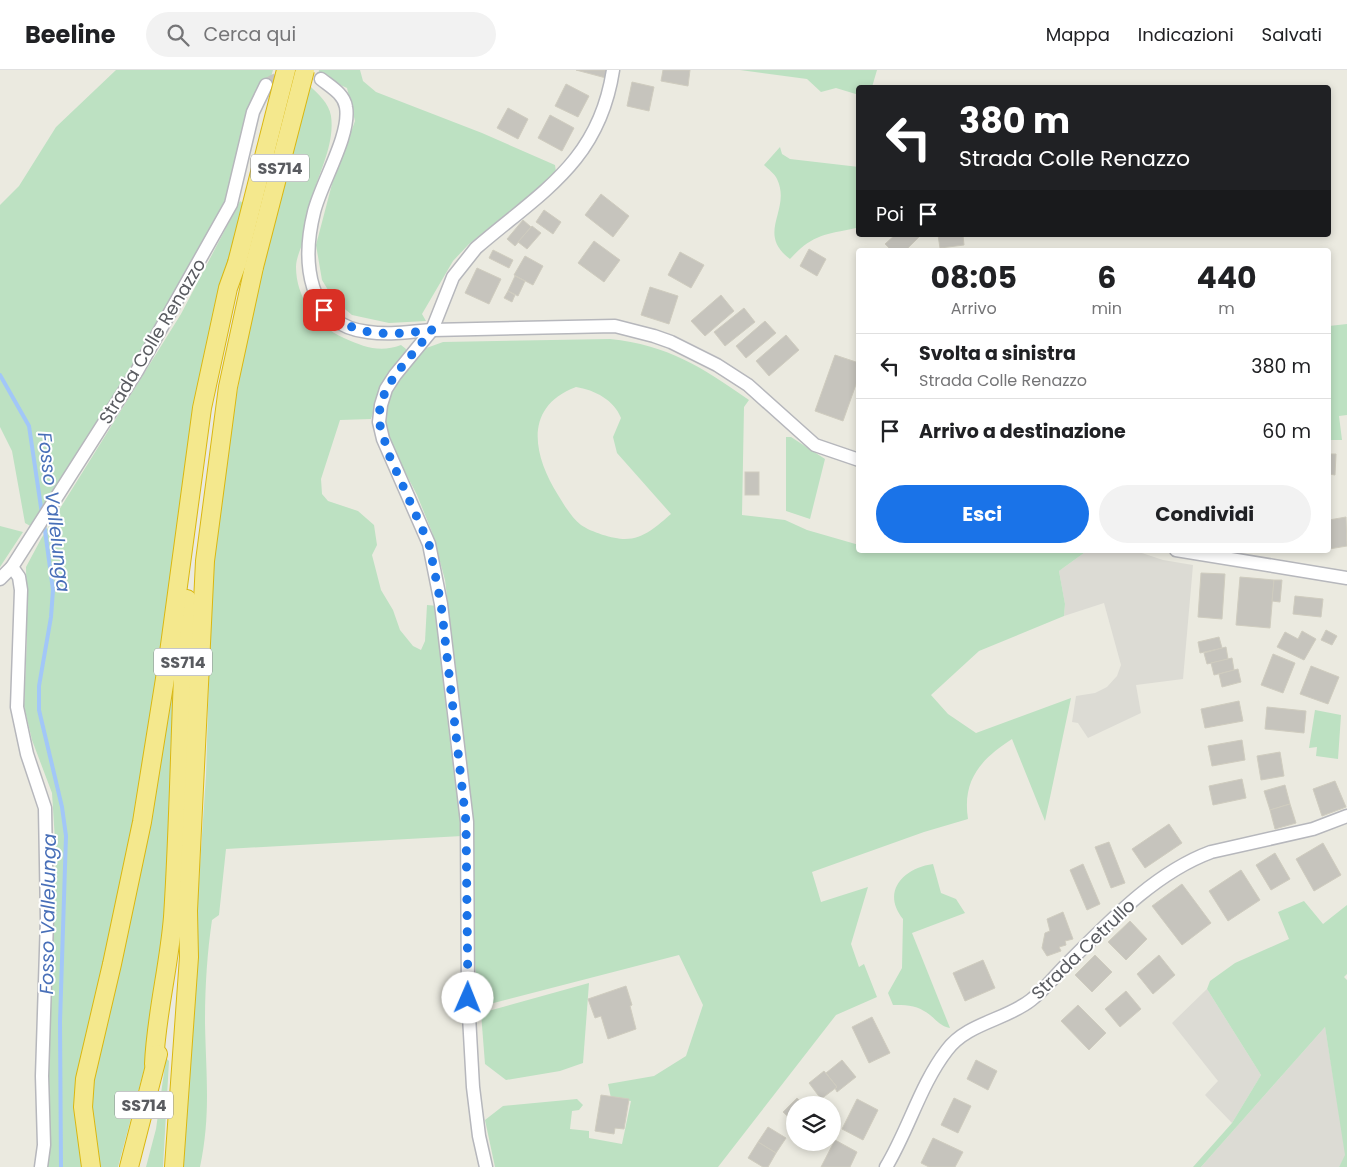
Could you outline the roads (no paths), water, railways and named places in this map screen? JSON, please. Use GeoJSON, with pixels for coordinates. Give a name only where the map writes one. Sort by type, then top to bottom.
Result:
{"type":"FeatureCollection","features":[{"type":"Feature","properties":{"kind":"highway","name":"SS714"},"geometry":{"type":"LineString","coordinates":[[154,1064],[155,1038],[163,1002],[173,919],[190,552],[209,409],[234,289],[237,263],[286,70]]}},
{"type":"Feature","properties":{"kind":"highway","name":"SS714"},"geometry":{"type":"LineString","coordinates":[[129,1167],[154,1064],[163,1039],[188,911],[205,561],[228,388],[254,267],[306,70]]}},
{"type":"Feature","properties":{"kind":"highway"},"geometry":{"type":"LineString","coordinates":[[91,1167],[83,1107],[85,1079],[142,822],[162,704],[202,408],[228,288],[237,263]]}},
{"type":"Feature","properties":{"kind":"highway"},"geometry":{"type":"LineString","coordinates":[[174,1167],[189,957],[188,911]]}},
{"type":"Feature","properties":{"kind":"street"},"geometry":{"type":"LineString","coordinates":[[486,1167],[479,1136],[474,1094],[468,998],[466,822],[441,604],[429,544],[386,447],[379,422],[380,405],[395,375],[432,330],[447,291],[463,262],[476,248],[550,185],[577,159],[595,130],[602,113],[613,70]]}},
{"type":"Feature","properties":{"kind":"street"},"geometry":{"type":"LineString","coordinates":[[321,79],[339,93],[346,106],[346,124],[314,212],[308,259],[312,289],[324,310],[340,324],[366,332],[403,333],[432,330],[615,326],[654,336],[671,342],[717,365],[748,385],[816,445],[856,459]]}},
{"type":"Feature","properties":{"kind":"street","name":"Strada Colle Renazzo"},"geometry":{"type":"LineString","coordinates":[[0,579],[12,567],[137,371],[231,204],[253,112],[266,84]]}},
{"type":"Feature","properties":{"kind":"street"},"geometry":{"type":"LineString","coordinates":[[1194,553],[1347,578]]}},
{"type":"Feature","properties":{"kind":"street"},"geometry":{"type":"LineString","coordinates":[[12,567],[19,577],[21,590],[17,707],[28,754],[45,808],[47,919],[42,1076],[44,1145],[41,1167]]}},
{"type":"Feature","properties":{"kind":"street","name":"Strada Cetrullo"},"geometry":{"type":"LineString","coordinates":[[886,1167],[930,1075],[948,1048],[958,1038],[1010,1013],[1031,1000],[1133,901],[1180,866],[1197,857],[1313,829],[1347,816]]}},
{"type":"Feature","properties":{"kind":"waterway","name":"Fosso Vallelunga"},"geometry":{"type":"LineString","coordinates":[[0,375],[29,426],[42,514]]}},
{"type":"Feature","properties":{"kind":"waterway","name":"Fosso Vallelunga"},"geometry":{"type":"LineString","coordinates":[[44,523],[53,590],[51,617],[39,686],[39,710],[62,807],[66,836],[60,1022],[61,1167]]}},
{"type":"Feature","properties":{"kind":"tunnel"},"geometry":{"type":"LineString","coordinates":[[266,85],[280,78],[293,75],[321,79]]}}]}
